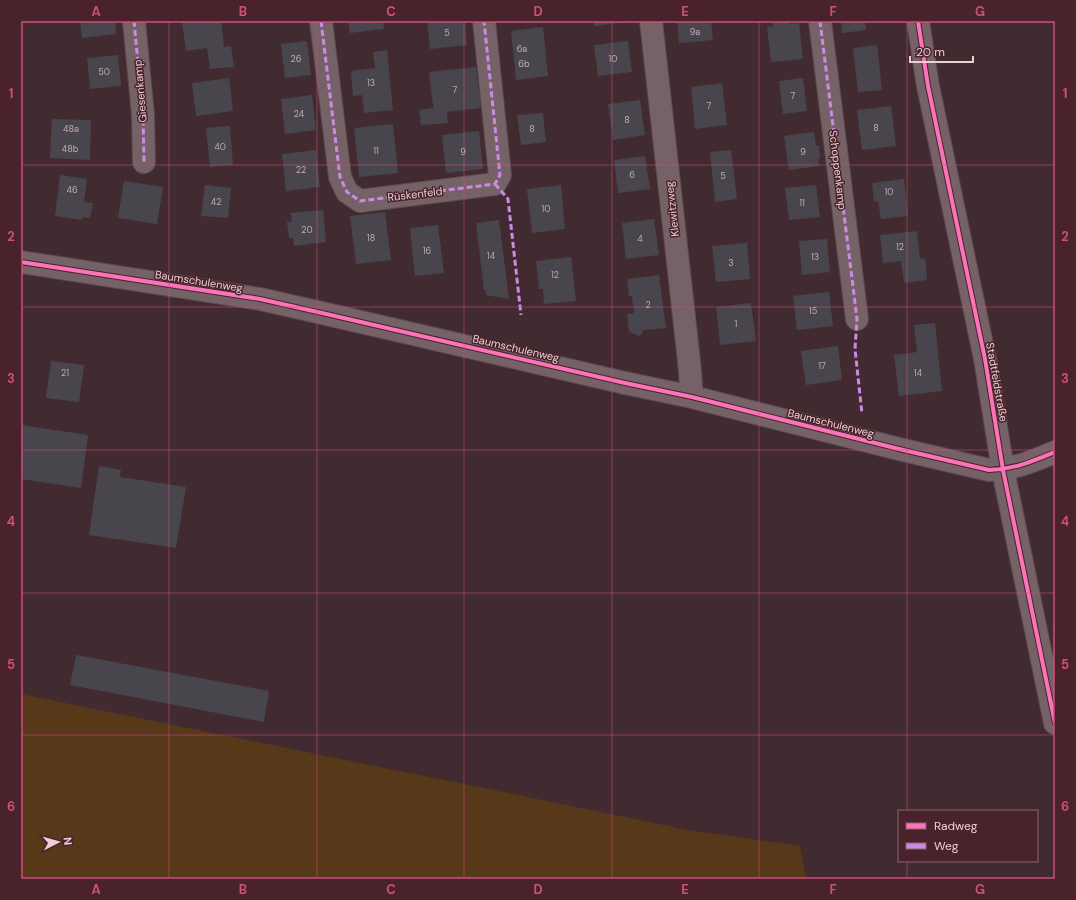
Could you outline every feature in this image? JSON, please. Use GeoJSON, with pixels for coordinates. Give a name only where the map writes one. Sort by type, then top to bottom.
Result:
{"type":"FeatureCollection","features":[{"type":"Feature","properties":{"kind":"street","name":"Giesenkamp"},"geometry":{"type":"LineString","coordinates":[[134,21],[143,115],[144,162]]}},
{"type":"Feature","properties":{"kind":"street","name":"Rüskenfeld"},"geometry":{"type":"LineString","coordinates":[[321,21],[340,177],[347,192],[360,201],[495,184],[500,175],[484,21]]}},
{"type":"Feature","properties":{"kind":"street","name":"Klewitzweg"},"geometry":{"type":"LineString","coordinates":[[651,21],[692,397]]}},
{"type":"Feature","properties":{"kind":"street","name":"Schoppenkamp"},"geometry":{"type":"LineString","coordinates":[[820,21],[857,320]]}},
{"type":"Feature","properties":{"kind":"street","name":"Stadtfeldstraße"},"geometry":{"type":"LineString","coordinates":[[918,21],[928,86],[985,359],[1003,470],[1055,723]]}},
{"type":"Feature","properties":{"kind":"street","name":"Baumschulenweg"},"geometry":{"type":"LineString","coordinates":[[21,262],[260,299],[330,314],[692,397],[988,470],[1003,470],[1022,465],[1055,452]]}},
{"type":"Feature","properties":{"kind":"shaded area"},"geometry":{"type":"Polygon","coordinates":[[[21,694],[688,830],[800,846],[806,879],[21,879],[21,694]]]}},
{"type":"Feature","properties":{"kind":"building"},"geometry":{"type":"Polygon","coordinates":[[[80,21],[115,21],[116,34],[82,38],[80,21]]]}},
{"type":"Feature","properties":{"kind":"building"},"geometry":{"type":"Polygon","coordinates":[[[182,21],[221,21],[224,47],[231,46],[234,67],[210,69],[207,48],[186,51],[182,21]]]}},
{"type":"Feature","properties":{"kind":"building"},"geometry":{"type":"Polygon","coordinates":[[[348,21],[383,21],[384,29],[350,33],[348,21]]]}},
{"type":"Feature","properties":{"kind":"building"},"geometry":{"type":"Polygon","coordinates":[[[427,21],[465,21],[467,45],[430,49],[427,21]]]}},
{"type":"Feature","properties":{"kind":"building"},"geometry":{"type":"Polygon","coordinates":[[[594,21],[627,21],[627,22],[594,26],[594,21]]]}},
{"type":"Feature","properties":{"kind":"building"},"geometry":{"type":"Polygon","coordinates":[[[677,21],[711,21],[713,40],[679,43],[677,21]]]}},
{"type":"Feature","properties":{"kind":"building"},"geometry":{"type":"Polygon","coordinates":[[[773,21],[790,21],[790,24],[799,23],[803,59],[771,62],[767,27],[773,26],[773,21]]]}},
{"type":"Feature","properties":{"kind":"building"},"geometry":{"type":"Polygon","coordinates":[[[841,21],[865,21],[866,30],[842,33],[841,21]]]}},
{"type":"Feature","properties":{"kind":"building"},"geometry":{"type":"Polygon","coordinates":[[[543,27],[548,76],[516,80],[511,31],[543,27]]]}},
{"type":"Feature","properties":{"kind":"building"},"geometry":{"type":"Polygon","coordinates":[[[307,41],[311,75],[285,78],[281,44],[307,41]]]}},
{"type":"Feature","properties":{"kind":"building"},"geometry":{"type":"Polygon","coordinates":[[[628,41],[632,72],[598,76],[594,45],[628,41]]]}},
{"type":"Feature","properties":{"kind":"building"},"geometry":{"type":"Polygon","coordinates":[[[877,45],[882,90],[858,92],[853,48],[877,45]]]}},
{"type":"Feature","properties":{"kind":"building"},"geometry":{"type":"Polygon","coordinates":[[[387,50],[393,110],[364,113],[362,95],[353,96],[351,71],[375,68],[373,52],[387,50]]]}},
{"type":"Feature","properties":{"kind":"building"},"geometry":{"type":"Polygon","coordinates":[[[118,55],[121,86],[90,89],[87,58],[118,55]]]}},
{"type":"Feature","properties":{"kind":"building"},"geometry":{"type":"Polygon","coordinates":[[[476,67],[481,108],[447,112],[448,123],[421,125],[419,110],[433,108],[434,114],[429,72],[476,67]]]}},
{"type":"Feature","properties":{"kind":"building"},"geometry":{"type":"Polygon","coordinates":[[[229,78],[233,111],[196,116],[192,83],[229,78]]]}},
{"type":"Feature","properties":{"kind":"building"},"geometry":{"type":"Polygon","coordinates":[[[803,78],[807,111],[783,114],[779,81],[803,78]]]}},
{"type":"Feature","properties":{"kind":"building"},"geometry":{"type":"Polygon","coordinates":[[[722,83],[727,125],[695,129],[691,87],[722,83]]]}},
{"type":"Feature","properties":{"kind":"building"},"geometry":{"type":"Polygon","coordinates":[[[312,95],[316,130],[285,134],[281,99],[312,95]]]}},
{"type":"Feature","properties":{"kind":"building"},"geometry":{"type":"Polygon","coordinates":[[[640,100],[645,135],[613,140],[608,104],[640,100]]]}},
{"type":"Feature","properties":{"kind":"building"},"geometry":{"type":"Polygon","coordinates":[[[891,106],[896,146],[862,150],[857,110],[891,106]]]}},
{"type":"Feature","properties":{"kind":"building"},"geometry":{"type":"Polygon","coordinates":[[[543,113],[546,142],[521,145],[517,115],[543,113]]]}},
{"type":"Feature","properties":{"kind":"building"},"geometry":{"type":"Polygon","coordinates":[[[52,119],[91,120],[90,160],[50,158],[52,119]]]}},
{"type":"Feature","properties":{"kind":"building"},"geometry":{"type":"Polygon","coordinates":[[[393,124],[398,173],[359,177],[354,128],[393,124]]]}},
{"type":"Feature","properties":{"kind":"building"},"geometry":{"type":"Polygon","coordinates":[[[230,126],[233,165],[210,167],[206,128],[230,126]]]}},
{"type":"Feature","properties":{"kind":"building"},"geometry":{"type":"Polygon","coordinates":[[[479,131],[483,169],[446,173],[442,135],[479,131]]]}},
{"type":"Feature","properties":{"kind":"building"},"geometry":{"type":"Polygon","coordinates":[[[814,132],[816,146],[819,145],[819,166],[789,170],[784,136],[814,132]]]}},
{"type":"Feature","properties":{"kind":"building"},"geometry":{"type":"Polygon","coordinates":[[[316,150],[320,187],[286,191],[282,154],[316,150]]]}},
{"type":"Feature","properties":{"kind":"building"},"geometry":{"type":"Polygon","coordinates":[[[731,150],[737,199],[715,202],[710,152],[731,150]]]}},
{"type":"Feature","properties":{"kind":"building"},"geometry":{"type":"Polygon","coordinates":[[[645,156],[650,189],[618,193],[614,160],[645,156]]]}},
{"type":"Feature","properties":{"kind":"building"},"geometry":{"type":"Polygon","coordinates":[[[60,175],[87,179],[84,202],[93,203],[90,218],[82,217],[82,220],[55,216],[60,175]]]}},
{"type":"Feature","properties":{"kind":"building"},"geometry":{"type":"Polygon","coordinates":[[[904,179],[908,216],[881,219],[878,201],[874,202],[872,183],[904,179]]]}},
{"type":"Feature","properties":{"kind":"building"},"geometry":{"type":"Polygon","coordinates":[[[124,181],[163,187],[157,224],[118,218],[124,181]]]}},
{"type":"Feature","properties":{"kind":"building"},"geometry":{"type":"Polygon","coordinates":[[[205,185],[231,188],[228,218],[201,216],[205,185]]]}},
{"type":"Feature","properties":{"kind":"building"},"geometry":{"type":"Polygon","coordinates":[[[561,185],[565,229],[532,233],[527,189],[561,185]]]}},
{"type":"Feature","properties":{"kind":"building"},"geometry":{"type":"Polygon","coordinates":[[[816,185],[820,217],[789,220],[785,188],[816,185]]]}},
{"type":"Feature","properties":{"kind":"building"},"geometry":{"type":"Polygon","coordinates":[[[323,210],[326,242],[294,246],[293,238],[289,238],[287,222],[292,222],[291,213],[323,210]]]}},
{"type":"Feature","properties":{"kind":"building"},"geometry":{"type":"Polygon","coordinates":[[[385,212],[391,260],[356,264],[350,216],[385,212]]]}},
{"type":"Feature","properties":{"kind":"building"},"geometry":{"type":"Polygon","coordinates":[[[654,219],[659,255],[626,259],[622,223],[654,219]]]}},
{"type":"Feature","properties":{"kind":"building"},"geometry":{"type":"Polygon","coordinates":[[[499,220],[509,299],[486,295],[484,290],[476,223],[499,220]]]}},
{"type":"Feature","properties":{"kind":"building"},"geometry":{"type":"Polygon","coordinates":[[[438,225],[444,273],[415,276],[410,228],[438,225]]]}},
{"type":"Feature","properties":{"kind":"building"},"geometry":{"type":"Polygon","coordinates":[[[917,231],[920,259],[925,258],[927,280],[904,283],[901,261],[883,263],[880,235],[917,231]]]}},
{"type":"Feature","properties":{"kind":"building"},"geometry":{"type":"Polygon","coordinates":[[[827,239],[830,272],[802,275],[799,241],[827,239]]]}},
{"type":"Feature","properties":{"kind":"building"},"geometry":{"type":"Polygon","coordinates":[[[747,243],[750,279],[716,282],[712,246],[747,243]]]}},
{"type":"Feature","properties":{"kind":"building"},"geometry":{"type":"Polygon","coordinates":[[[571,257],[576,301],[544,304],[543,289],[539,289],[536,261],[571,257]]]}},
{"type":"Feature","properties":{"kind":"building"},"geometry":{"type":"Polygon","coordinates":[[[659,275],[666,328],[644,330],[640,336],[629,332],[627,314],[634,313],[632,296],[629,296],[627,279],[659,275]]]}},
{"type":"Feature","properties":{"kind":"building"},"geometry":{"type":"Polygon","coordinates":[[[829,292],[833,326],[797,330],[793,296],[829,292]]]}},
{"type":"Feature","properties":{"kind":"building"},"geometry":{"type":"Polygon","coordinates":[[[751,303],[756,341],[720,345],[716,307],[751,303]]]}},
{"type":"Feature","properties":{"kind":"building"},"geometry":{"type":"Polygon","coordinates":[[[935,323],[942,391],[899,396],[894,355],[917,352],[914,325],[935,323]]]}},
{"type":"Feature","properties":{"kind":"building"},"geometry":{"type":"Polygon","coordinates":[[[838,346],[842,380],[806,385],[801,351],[838,346]]]}},
{"type":"Feature","properties":{"kind":"building"},"geometry":{"type":"Polygon","coordinates":[[[51,361],[84,365],[79,402],[46,398],[51,361]]]}},
{"type":"Feature","properties":{"kind":"building"},"geometry":{"type":"Polygon","coordinates":[[[21,425],[88,435],[81,488],[21,479],[21,425]]]}},
{"type":"Feature","properties":{"kind":"building"},"geometry":{"type":"Polygon","coordinates":[[[99,466],[121,470],[120,477],[186,487],[176,548],[89,535],[99,466]]]}},
{"type":"Feature","properties":{"kind":"building"},"geometry":{"type":"Polygon","coordinates":[[[76,655],[269,691],[264,722],[70,685],[76,655]]]}},
{"type":"Feature","properties":{"kind":"marked path"},"geometry":{"type":"LineString","coordinates":[[134,21],[143,115],[144,162]]}},
{"type":"Feature","properties":{"kind":"marked path"},"geometry":{"type":"LineString","coordinates":[[321,21],[340,177],[347,192],[360,201],[495,184],[500,175],[484,21]]}},
{"type":"Feature","properties":{"kind":"marked path"},"geometry":{"type":"LineString","coordinates":[[820,21],[857,319],[855,349],[862,414]]}},
{"type":"Feature","properties":{"kind":"marked path"},"geometry":{"type":"LineString","coordinates":[[495,184],[508,199],[521,315]]}},
{"type":"Feature","properties":{"kind":"cycle path"},"geometry":{"type":"LineString","coordinates":[[918,21],[928,86],[985,359],[1003,470],[1055,723]]}},
{"type":"Feature","properties":{"kind":"cycle path"},"geometry":{"type":"LineString","coordinates":[[21,262],[260,299],[692,397],[989,470],[1015,467],[1055,452]]}}]}
